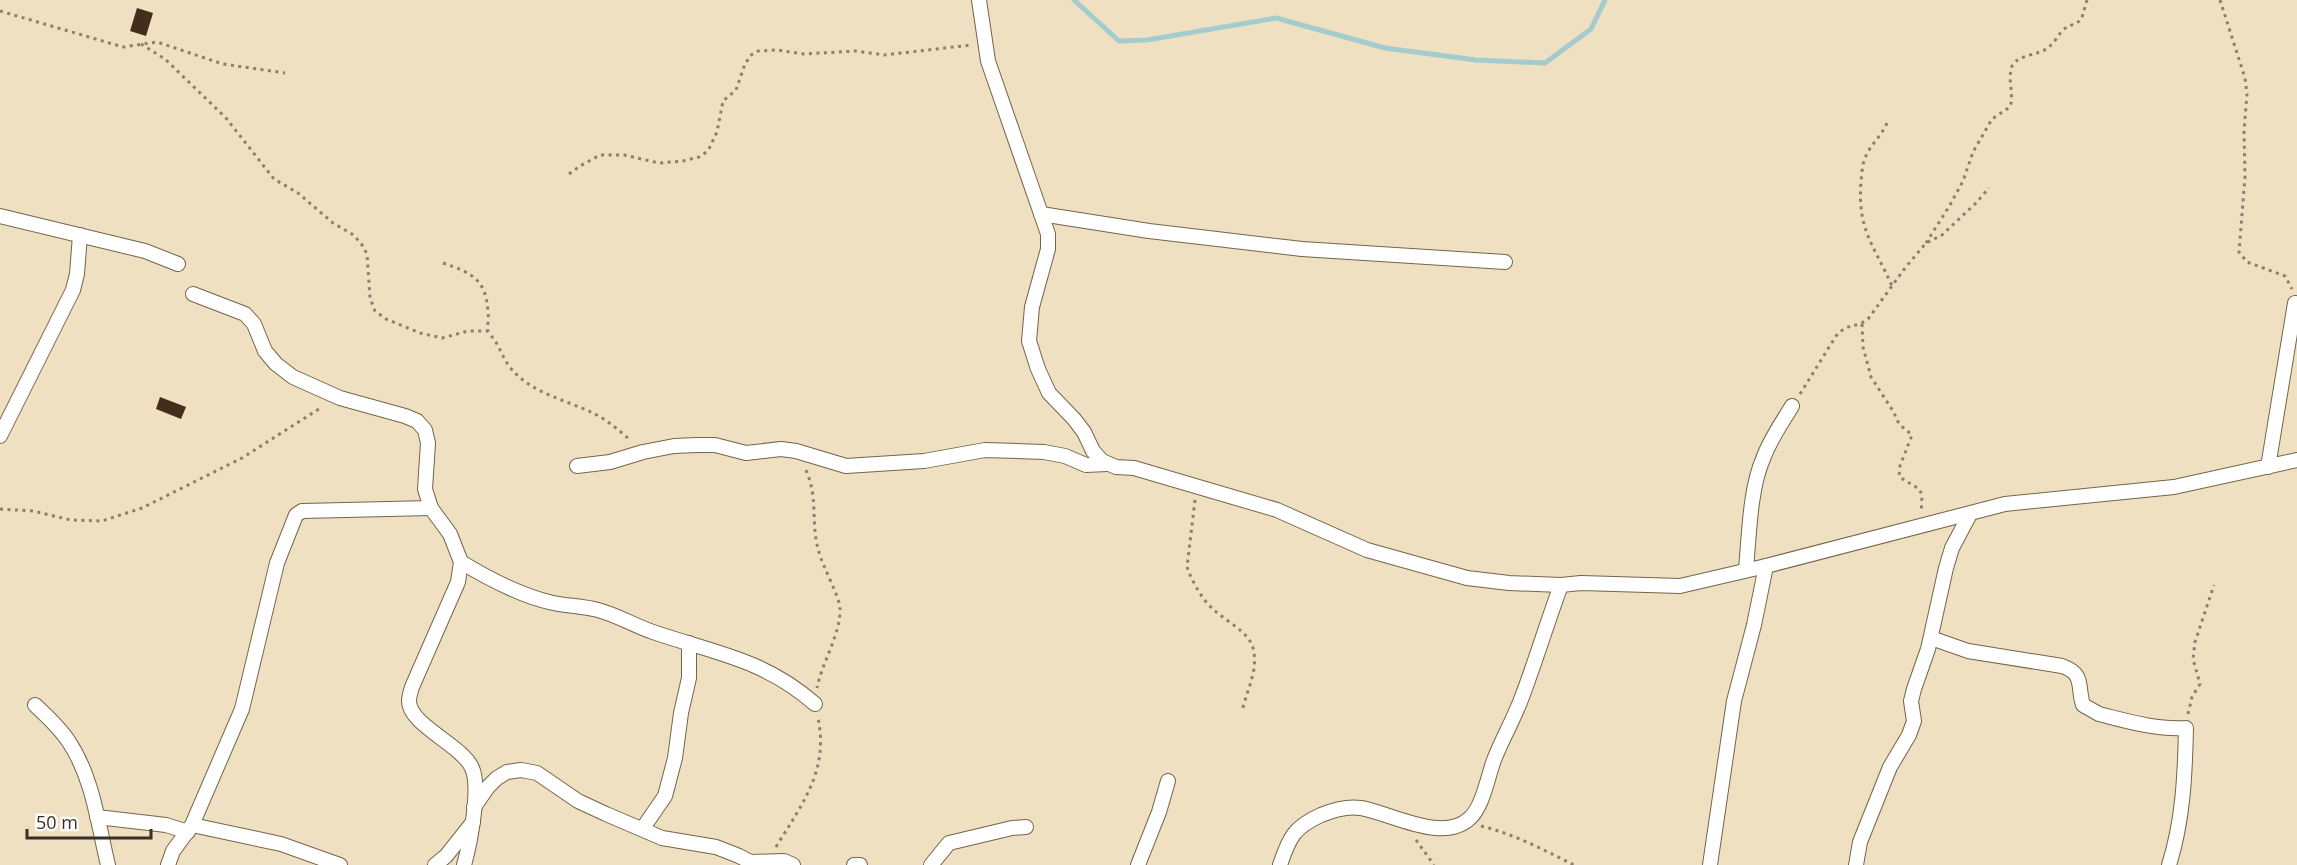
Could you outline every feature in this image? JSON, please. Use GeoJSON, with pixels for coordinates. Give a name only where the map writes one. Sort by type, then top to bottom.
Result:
{"type":"FeatureCollection","features":[{"type":"Feature","properties":{"kind":"street"},"geometry":{"type":"LineString","coordinates":[[979,0],[984,43],[994,78],[1048,234],[1048,249],[1032,307],[1029,341],[1049,393],[1074,419],[1084,432],[1093,451],[1107,464],[1134,468],[1277,510],[1367,550],[1467,578],[1509,583],[1561,585],[1581,583],[1680,586],[2023,502],[2174,487],[2297,460]]}},
{"type":"Feature","properties":{"kind":"street"},"geometry":{"type":"LineString","coordinates":[[1041,214],[1149,231],[1302,249],[1505,262]]}},
{"type":"Feature","properties":{"kind":"street"},"geometry":{"type":"LineString","coordinates":[[0,216],[145,251],[178,264]]}},
{"type":"Feature","properties":{"kind":"street"},"geometry":{"type":"LineString","coordinates":[[0,436],[73,290],[77,274],[80,235]]}},
{"type":"Feature","properties":{"kind":"street"},"geometry":{"type":"LineString","coordinates":[[193,294],[245,314],[254,324],[265,351],[276,364],[293,377],[340,398],[405,416],[417,421],[425,430],[428,443],[425,489],[431,508],[450,534],[461,562],[458,582],[412,687],[409,703],[421,721],[472,766],[474,814],[464,865]]}},
{"type":"Feature","properties":{"kind":"street"},"geometry":{"type":"LineString","coordinates":[[2268,467],[2295,303]]}},
{"type":"Feature","properties":{"kind":"street"},"geometry":{"type":"LineString","coordinates":[[1746,569],[1751,519],[1761,461],[1773,436],[1792,406]]}},
{"type":"Feature","properties":{"kind":"street"},"geometry":{"type":"LineString","coordinates":[[577,466],[610,462],[643,452],[697,445],[715,445],[747,453],[781,449],[796,451],[846,466],[924,461],[985,450],[1044,452],[1065,456],[1086,465],[1107,464]]}},
{"type":"Feature","properties":{"kind":"street"},"geometry":{"type":"LineString","coordinates":[[168,865],[173,851],[190,829],[242,708],[277,563],[296,515],[302,511],[431,508]]}},
{"type":"Feature","properties":{"kind":"street"},"geometry":{"type":"LineString","coordinates":[[1856,865],[1860,842],[1890,766],[1910,735],[1914,721],[1911,701],[1931,638],[1952,548],[1970,514]]}},
{"type":"Feature","properties":{"kind":"street"},"geometry":{"type":"LineString","coordinates":[[461,562],[484,576],[526,594],[554,603],[599,610],[653,632],[752,664],[781,677],[814,704]]}},
{"type":"Feature","properties":{"kind":"street"},"geometry":{"type":"LineString","coordinates":[[1710,865],[1734,700],[1754,625],[1766,566]]}},
{"type":"Feature","properties":{"kind":"street"},"geometry":{"type":"LineString","coordinates":[[1280,865],[1293,833],[1306,822],[1348,808],[1362,808],[1406,822],[1440,827],[1457,826],[1470,818],[1476,809],[1494,759],[1521,700],[1561,585]]}},
{"type":"Feature","properties":{"kind":"street"},"geometry":{"type":"LineString","coordinates":[[1931,638],[1968,651],[2062,666],[2073,670],[2078,675],[2083,705],[2090,710],[2153,727],[2186,728],[2186,769],[2179,827],[2177,842],[2169,865]]}},
{"type":"Feature","properties":{"kind":"street"},"geometry":{"type":"LineString","coordinates":[[643,828],[665,796],[673,768],[689,678],[689,643]]}},
{"type":"Feature","properties":{"kind":"street"},"geometry":{"type":"LineString","coordinates":[[35,705],[53,722],[75,752],[90,790],[108,865]]}},
{"type":"Feature","properties":{"kind":"street"},"geometry":{"type":"LineString","coordinates":[[435,865],[446,856],[497,778],[507,772],[520,770],[537,773],[578,801],[662,838],[716,847],[757,863],[784,861],[793,865]]}},
{"type":"Feature","properties":{"kind":"street"},"geometry":{"type":"LineString","coordinates":[[1138,865],[1159,812],[1168,781]]}},
{"type":"Feature","properties":{"kind":"street"},"geometry":{"type":"LineString","coordinates":[[97,817],[166,825],[281,844],[340,865]]}},
{"type":"Feature","properties":{"kind":"street"},"geometry":{"type":"LineString","coordinates":[[931,865],[949,843],[1012,828],[1026,827]]}},
{"type":"Feature","properties":{"kind":"street"},"geometry":{"type":"LineString","coordinates":[[854,865],[860,865]]}},
{"type":"Feature","properties":{"kind":"path"},"geometry":{"type":"LineString","coordinates":[[1792,406],[1836,336],[1843,328],[1862,324],[1926,243],[1963,181],[1973,152],[1992,119],[2010,107],[2012,97],[2009,81],[2013,63],[2038,54],[2055,42],[2062,30],[2080,23],[2087,0]]}},
{"type":"Feature","properties":{"kind":"path"},"geometry":{"type":"LineString","coordinates":[[2220,0],[2245,78],[2247,94],[2239,252],[2247,262],[2285,276],[2292,287],[2295,303]]}},
{"type":"Feature","properties":{"kind":"path"},"geometry":{"type":"LineString","coordinates":[[0,11],[123,47],[157,42],[223,64],[285,73]]}},
{"type":"Feature","properties":{"kind":"path"},"geometry":{"type":"LineString","coordinates":[[569,174],[579,166],[600,156],[624,155],[659,163],[699,157],[708,151],[717,132],[723,101],[736,90],[745,64],[751,55],[758,51],[777,50],[804,54],[856,51],[885,55],[984,43]]}},
{"type":"Feature","properties":{"kind":"path"},"geometry":{"type":"LineString","coordinates":[[141,44],[165,59],[226,118],[274,179],[298,193],[325,217],[352,234],[361,243],[367,254],[370,298],[375,311],[386,319],[420,333],[442,338],[468,331],[488,331]]}},
{"type":"Feature","properties":{"kind":"path"},"geometry":{"type":"LineString","coordinates":[[1887,123],[1882,136],[1863,161],[1860,201],[1862,217],[1872,248],[1892,286]]}},
{"type":"Feature","properties":{"kind":"path"},"geometry":{"type":"LineString","coordinates":[[1926,243],[1942,235],[1989,188]]}},
{"type":"Feature","properties":{"kind":"path"},"geometry":{"type":"LineString","coordinates":[[443,263],[467,271],[477,278],[484,290],[488,331],[506,362],[518,376],[530,386],[612,424],[643,452]]}},
{"type":"Feature","properties":{"kind":"path"},"geometry":{"type":"LineString","coordinates":[[1862,324],[1863,347],[1871,377],[1899,424],[1912,435],[1900,466],[1899,476],[1919,488],[1922,493],[1920,527]]}},
{"type":"Feature","properties":{"kind":"path"},"geometry":{"type":"LineString","coordinates":[[0,509],[33,511],[71,520],[102,521],[142,508],[242,458],[292,424],[340,398]]}},
{"type":"Feature","properties":{"kind":"path"},"geometry":{"type":"LineString","coordinates":[[757,863],[806,798],[818,765],[822,749],[814,704],[817,684],[834,638],[840,609],[818,549],[814,531],[813,488],[796,451]]}},
{"type":"Feature","properties":{"kind":"path"},"geometry":{"type":"LineString","coordinates":[[1197,487],[1187,567],[1205,602],[1245,635],[1253,647],[1253,675],[1242,712]]}},
{"type":"Feature","properties":{"kind":"path"},"geometry":{"type":"LineString","coordinates":[[2186,728],[2192,698],[2200,684],[2193,659],[2195,642],[2214,585]]}},
{"type":"Feature","properties":{"kind":"path"},"geometry":{"type":"LineString","coordinates":[[1406,822],[1422,851],[1434,865]]}},
{"type":"Feature","properties":{"kind":"path"},"geometry":{"type":"LineString","coordinates":[[1465,822],[1507,832],[1527,844],[1574,865]]}},
{"type":"Feature","properties":{"kind":"building"},"geometry":{"type":"Polygon","coordinates":[[[137,8],[153,13],[146,36],[130,31],[137,8]]]}},
{"type":"Feature","properties":{"kind":"building"},"geometry":{"type":"Polygon","coordinates":[[[160,397],[186,407],[181,419],[156,409],[160,397]]]}},
{"type":"Feature","properties":{"kind":"waterway"},"geometry":{"type":"LineString","coordinates":[[1074,0],[1119,41],[1147,40],[1276,18],[1385,48],[1476,60],[1545,63],[1591,29],[1605,0]]}}]}
